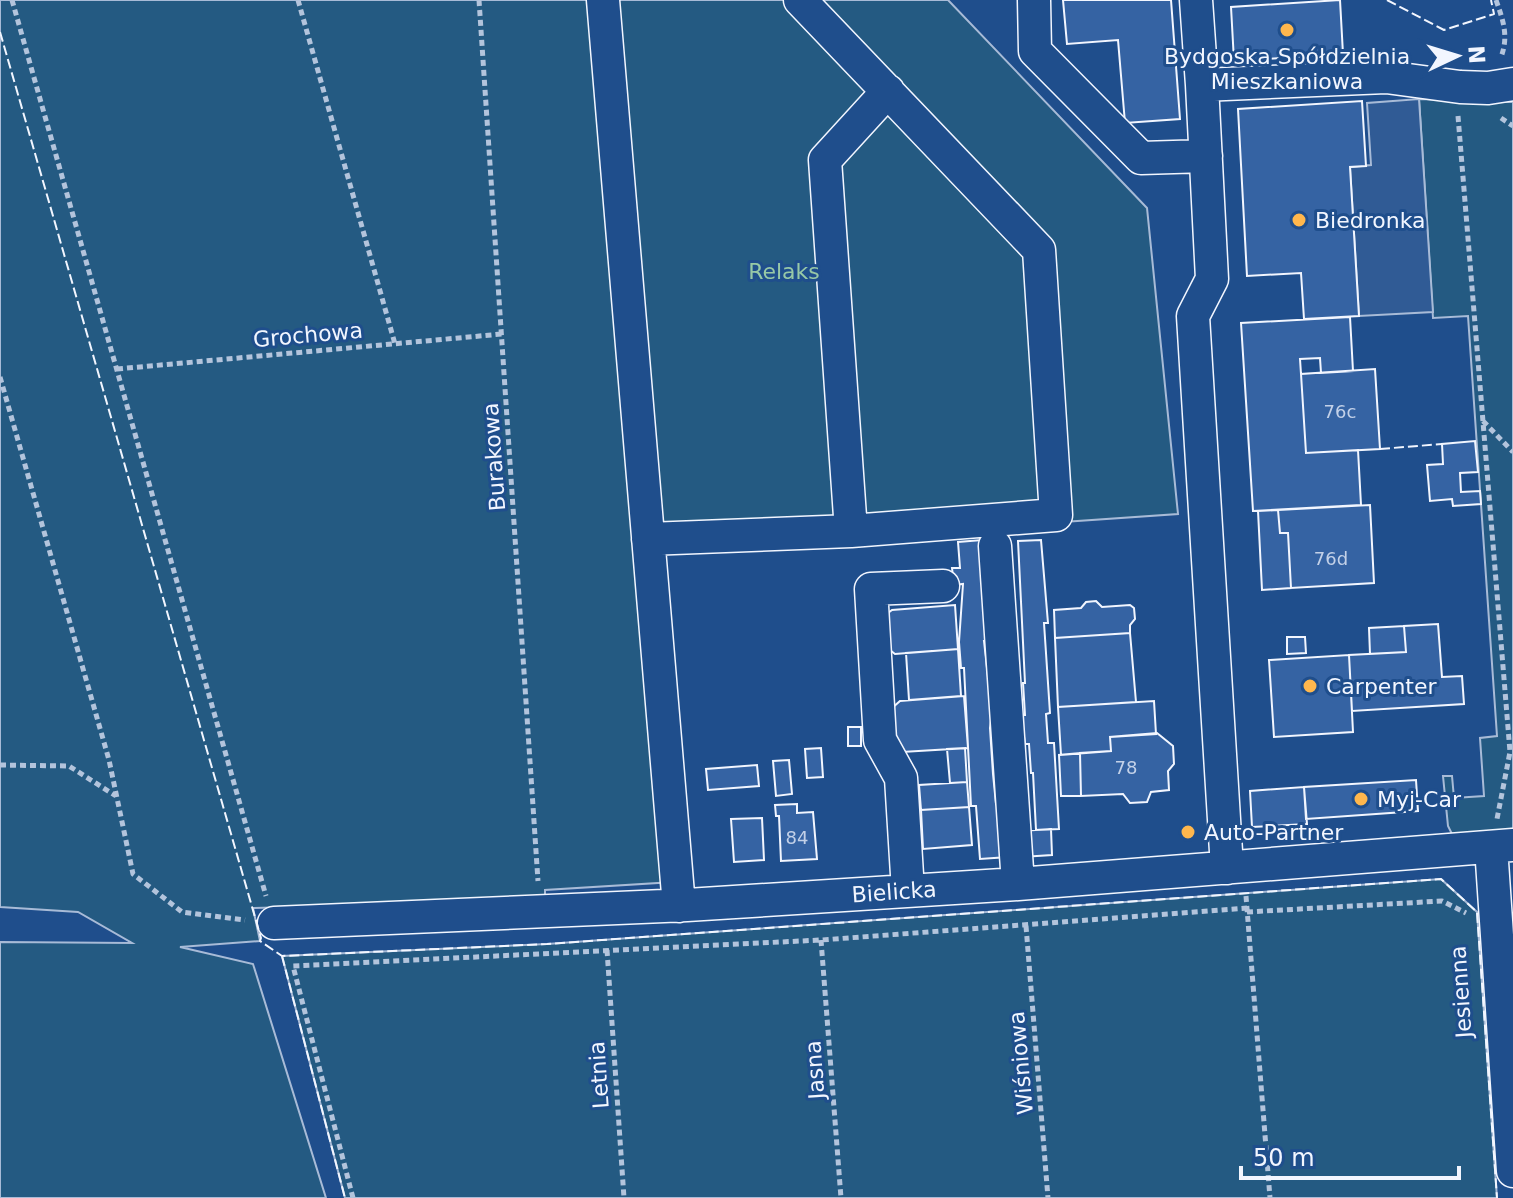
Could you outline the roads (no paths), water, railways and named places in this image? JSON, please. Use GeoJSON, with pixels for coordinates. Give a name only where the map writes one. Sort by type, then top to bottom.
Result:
{"type":"FeatureCollection","features":[{"type":"Feature","properties":{"kind":"street"},"geometry":{"type":"LineString","coordinates":[[603,0],[679,906]]}},
{"type":"Feature","properties":{"kind":"street"},"geometry":{"type":"LineString","coordinates":[[648,539],[851,531],[1056,515],[1039,250],[800,0]]}},
{"type":"Feature","properties":{"kind":"street"},"geometry":{"type":"LineString","coordinates":[[1034,0],[1035,51],[1141,158],[1206,156]]}},
{"type":"Feature","properties":{"kind":"street"},"geometry":{"type":"LineString","coordinates":[[1196,0],[1212,279],[1193,316],[1236,867]]}},
{"type":"Feature","properties":{"kind":"street"},"geometry":{"type":"LineString","coordinates":[[1202,85],[1386,77],[1488,88],[1513,84]]}},
{"type":"Feature","properties":{"kind":"street"},"geometry":{"type":"LineString","coordinates":[[851,531],[825,160],[888,91]]}},
{"type":"Feature","properties":{"kind":"street"},"geometry":{"type":"LineString","coordinates":[[995,546],[1018,884]]}},
{"type":"Feature","properties":{"kind":"street"},"geometry":{"type":"LineString","coordinates":[[908,891],[901,778],[880,740],[871,589],[943,586]]}},
{"type":"Feature","properties":{"kind":"street"},"geometry":{"type":"LineString","coordinates":[[1502,846],[1513,1171]]}},
{"type":"Feature","properties":{"kind":"street","name":"Bielicka"},"geometry":{"type":"LineString","coordinates":[[274,923],[679,906],[1018,884],[1502,846]]}},
{"type":"Feature","properties":{"kind":"place","name":"Bydgoska Spółdzielnia Mieszkaniowa"},"geometry":{"type":"Point","coordinates":[1287,30]}},
{"type":"Feature","properties":{"kind":"place","name":"Biedronka"},"geometry":{"type":"Point","coordinates":[1299,220]}},
{"type":"Feature","properties":{"kind":"place","name":"Carpenter"},"geometry":{"type":"Point","coordinates":[1310,686]}},
{"type":"Feature","properties":{"kind":"place","name":"Myj-Car"},"geometry":{"type":"Point","coordinates":[1361,799]}},
{"type":"Feature","properties":{"kind":"place","name":"Auto-Partner"},"geometry":{"type":"Point","coordinates":[1188,832]}},
{"type":"Feature","properties":{"kind":"park label","name":"Relaks"},"geometry":{"type":"Point","coordinates":[784,271]}}]}
